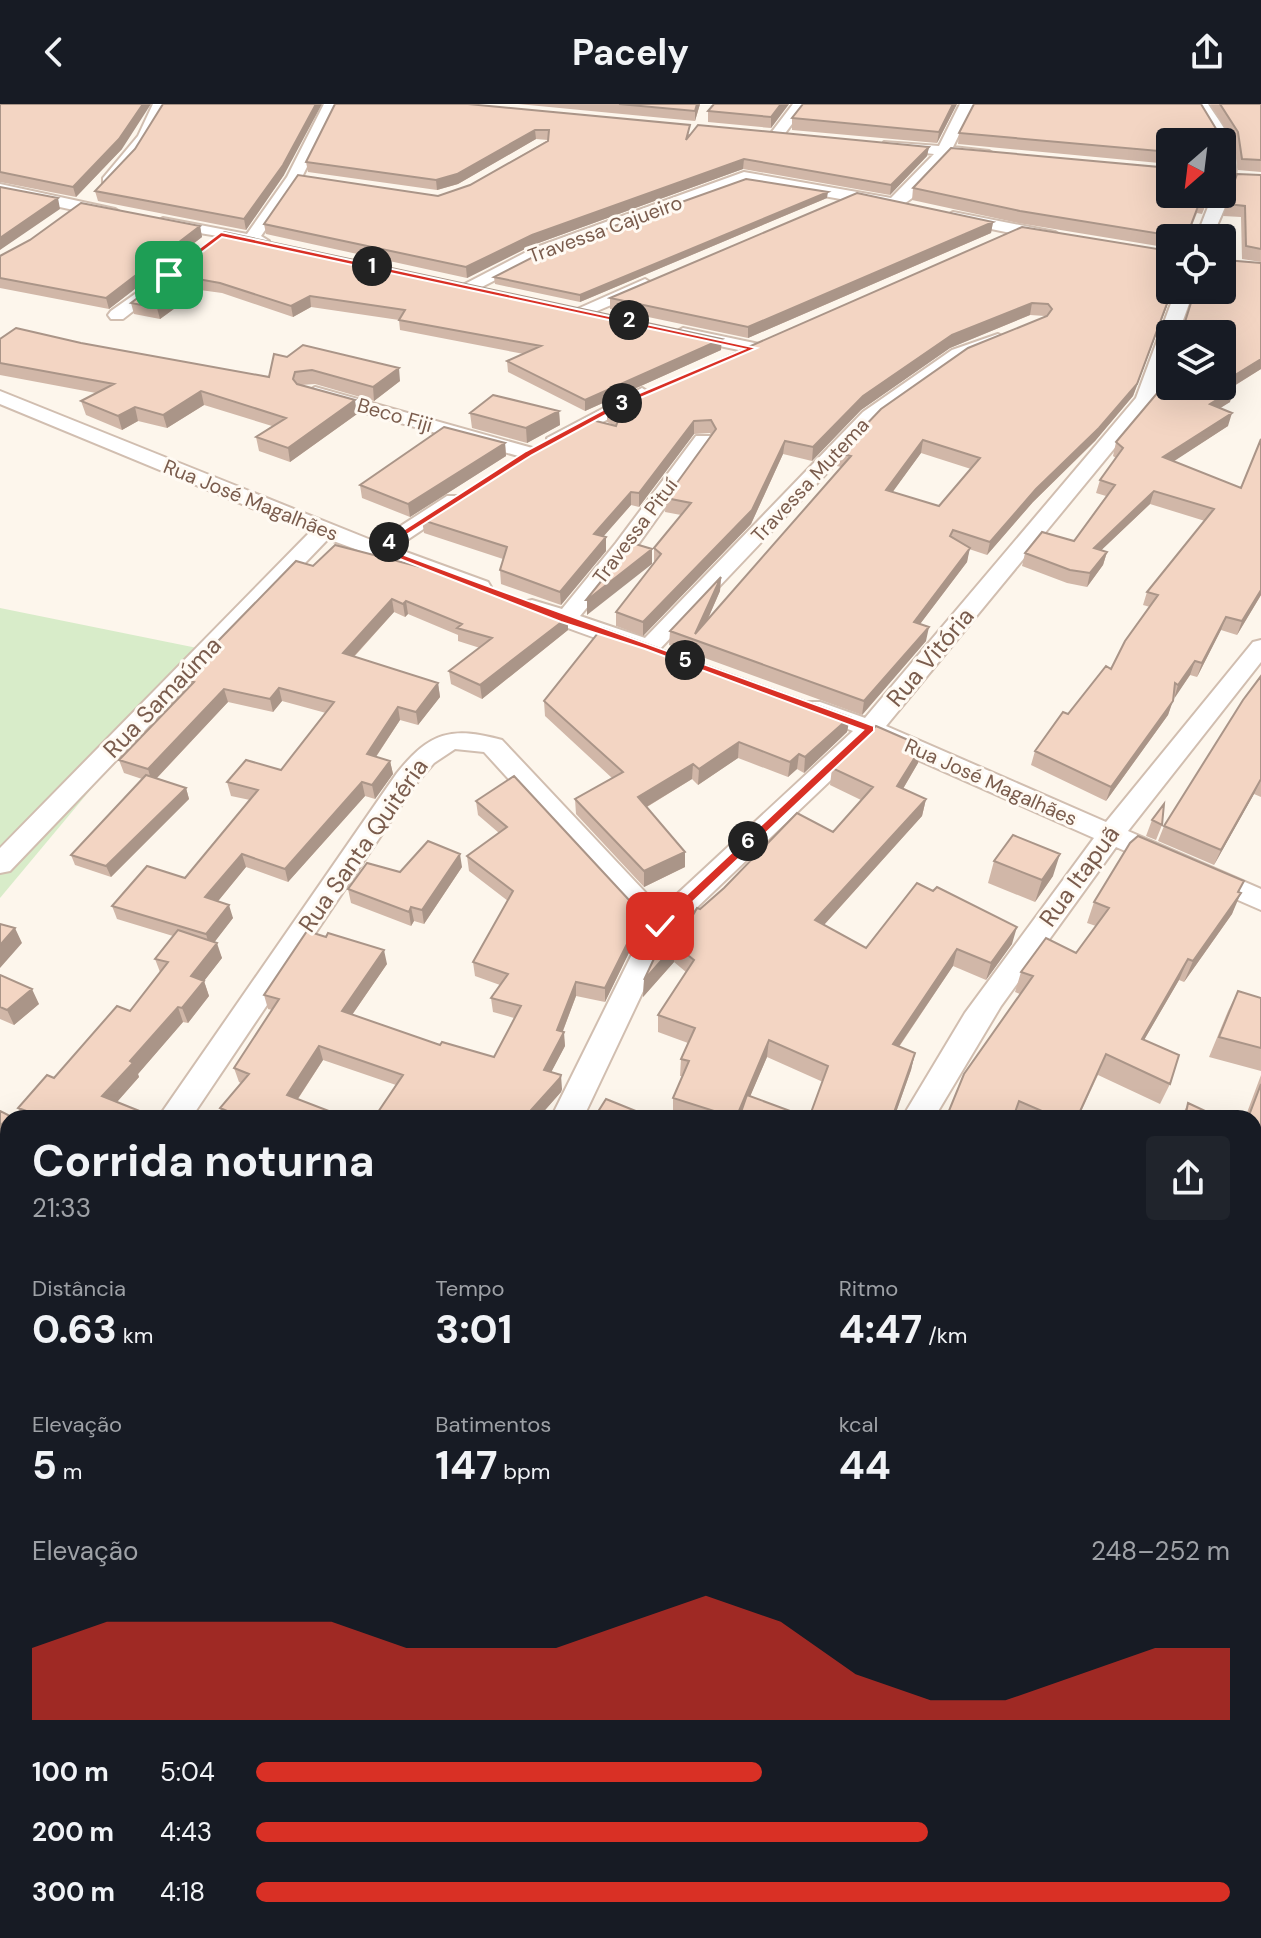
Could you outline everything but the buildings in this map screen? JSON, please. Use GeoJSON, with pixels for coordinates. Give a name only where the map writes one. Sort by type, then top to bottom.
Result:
{"type":"FeatureCollection","features":[{"type":"Feature","properties":{"kind":"street"},"geometry":{"type":"LineString","coordinates":[[61,222],[82,207],[145,137],[160,104]]}},
{"type":"Feature","properties":{"kind":"street"},"geometry":{"type":"LineString","coordinates":[[251,239],[301,178],[331,104]]}},
{"type":"Feature","properties":{"kind":"street"},"geometry":{"type":"LineString","coordinates":[[777,133],[800,104]]}},
{"type":"Feature","properties":{"kind":"street"},"geometry":{"type":"LineString","coordinates":[[826,207],[855,195],[902,205],[947,151],[967,104]]}},
{"type":"Feature","properties":{"kind":"street"},"geometry":{"type":"LineString","coordinates":[[1201,104],[1216,128]]}},
{"type":"Feature","properties":{"kind":"street"},"geometry":{"type":"LineString","coordinates":[[874,143],[1006,156]]}},
{"type":"Feature","properties":{"kind":"street","name":"Travessa Cajueiro"},"geometry":{"type":"LineString","coordinates":[[497,293],[461,285],[540,251],[744,177],[855,195]]}},
{"type":"Feature","properties":{"kind":"street"},"geometry":{"type":"LineString","coordinates":[[0,189],[282,246]]}},
{"type":"Feature","properties":{"kind":"street"},"geometry":{"type":"LineString","coordinates":[[941,214],[1078,241]]}},
{"type":"Feature","properties":{"kind":"street"},"geometry":{"type":"LineString","coordinates":[[989,243],[1017,231]]}},
{"type":"Feature","properties":{"kind":"street"},"geometry":{"type":"LineString","coordinates":[[198,252],[221,234]]}},
{"type":"Feature","properties":{"kind":"street"},"geometry":{"type":"LineString","coordinates":[[117,315],[174,270]]}},
{"type":"Feature","properties":{"kind":"street"},"geometry":{"type":"LineString","coordinates":[[615,317],[577,309],[656,280]]}},
{"type":"Feature","properties":{"kind":"street","name":"Rua Vitória"},"geometry":{"type":"LineString","coordinates":[[571,1110],[660,926],[870,729],[1145,399],[1180,304]]}},
{"type":"Feature","properties":{"kind":"street"},"geometry":{"type":"LineString","coordinates":[[661,328],[760,345],[723,361]]}},
{"type":"Feature","properties":{"kind":"street","name":"Travessa Mutema"},"geometry":{"type":"LineString","coordinates":[[649,647],[870,416],[958,354],[1017,332]]}},
{"type":"Feature","properties":{"kind":"street"},"geometry":{"type":"LineString","coordinates":[[504,469],[621,403],[665,385]]}},
{"type":"Feature","properties":{"kind":"street","name":"Beco Fiji"},"geometry":{"type":"LineString","coordinates":[[307,391],[529,453]]}},
{"type":"Feature","properties":{"kind":"street","name":"Rua José Magalhães"},"geometry":{"type":"LineString","coordinates":[[0,397],[324,530],[565,620],[678,658]]}},
{"type":"Feature","properties":{"kind":"street","name":"Travessa Pituí"},"geometry":{"type":"LineString","coordinates":[[565,620],[624,548],[703,440]]}},
{"type":"Feature","properties":{"kind":"street"},"geometry":{"type":"LineString","coordinates":[[379,549],[466,493]]}},
{"type":"Feature","properties":{"kind":"street","name":"Rua Samaúma"},"geometry":{"type":"LineString","coordinates":[[0,864],[324,530]]}},
{"type":"Feature","properties":{"kind":"street","name":"Rua Itapuã"},"geometry":{"type":"LineString","coordinates":[[922,1110],[941,1072],[990,998],[1109,834],[1261,647]]}},
{"type":"Feature","properties":{"kind":"street","name":"Rua José Magalhães"},"geometry":{"type":"LineString","coordinates":[[796,701],[870,729],[1261,900]]}},
{"type":"Feature","properties":{"kind":"street","name":"Rua Santa Quitéria"},"geometry":{"type":"LineString","coordinates":[[179,1110],[406,779],[427,753],[449,740],[477,741],[493,746],[660,926]]}},
{"type":"Feature","properties":{"kind":"green space"},"geometry":{"type":"Polygon","coordinates":[[[0,608],[207,650],[0,898],[0,608]]]}},
{"type":"Feature","properties":{"kind":"route"},"geometry":{"type":"LineString","coordinates":[[169,275],[221,234],[753,348],[621,403],[529,453],[379,549],[565,620],[649,647],[870,729],[686,898],[660,926]]}}]}
